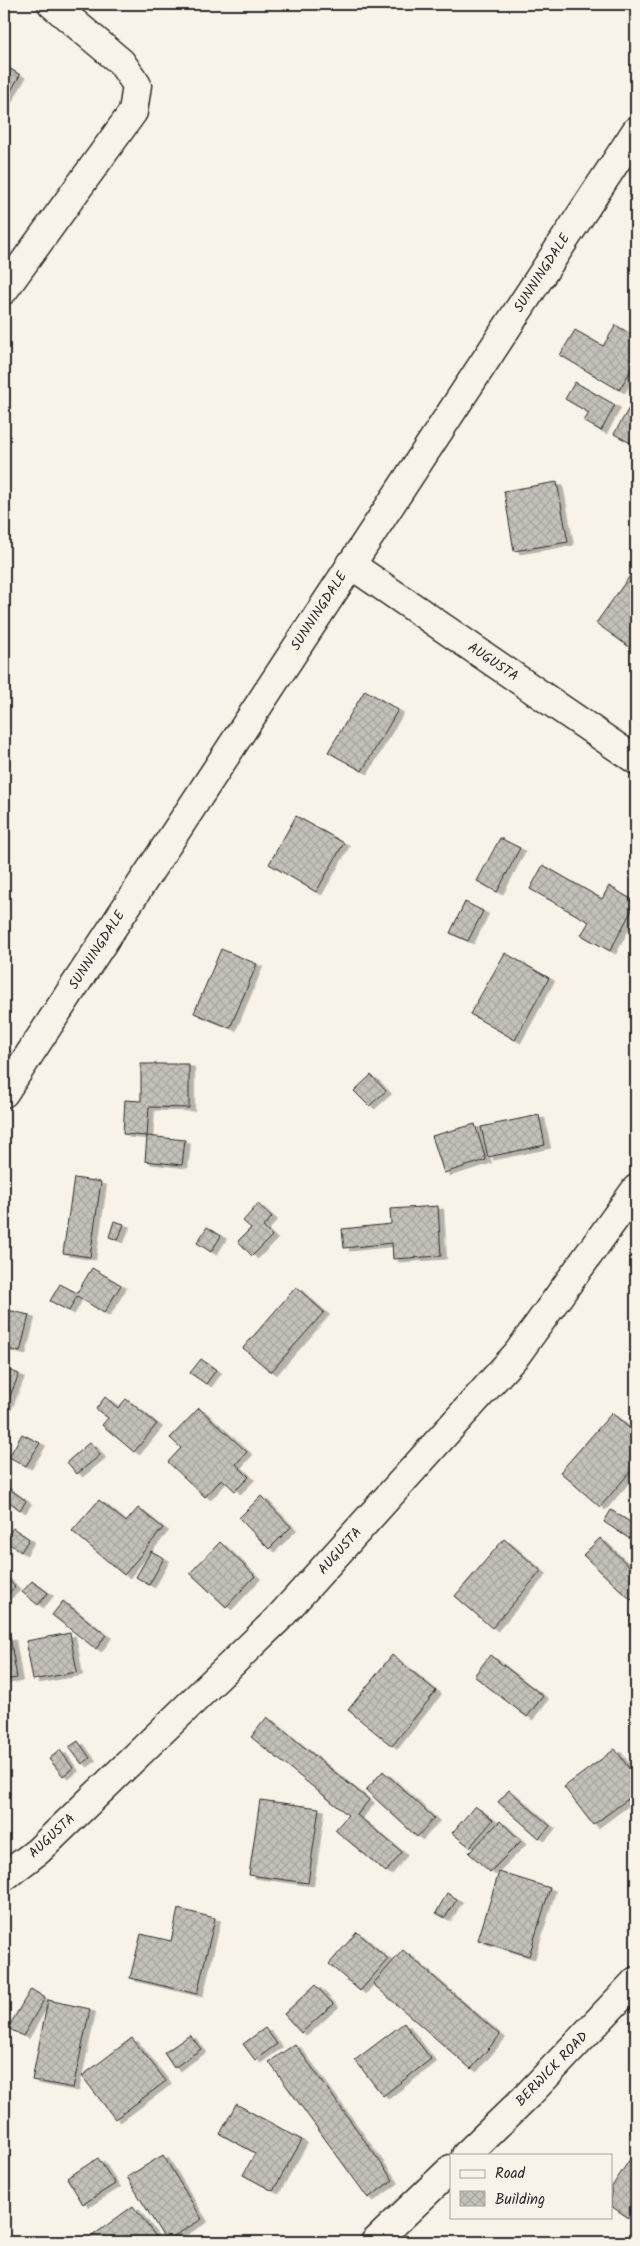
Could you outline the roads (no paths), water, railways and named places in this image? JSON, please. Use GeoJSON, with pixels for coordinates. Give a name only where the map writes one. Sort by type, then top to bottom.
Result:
{"type":"FeatureCollection","features":[{"type":"Feature","properties":{"kind":"street"},"geometry":{"type":"LineString","coordinates":[[4,290],[133,112],[137,85],[121,62],[52,4]]}},
{"type":"Feature","properties":{"kind":"street","name":"SUNNINGDALE"},"geometry":{"type":"LineString","coordinates":[[4,1093],[350,564],[635,134]]}},
{"type":"Feature","properties":{"kind":"street","name":"AUGUSTA"},"geometry":{"type":"LineString","coordinates":[[350,564],[636,760]]}},
{"type":"Feature","properties":{"kind":"street","name":"AUGUSTA"},"geometry":{"type":"LineString","coordinates":[[4,1877],[38,1852],[278,1619],[517,1354],[636,1189]]}},
{"type":"Feature","properties":{"kind":"street","name":"BERWICK ROAD"},"geometry":{"type":"LineString","coordinates":[[467,2154],[528,2095],[636,1981]]}},
{"type":"Feature","properties":{"kind":"street"},"geometry":{"type":"LineString","coordinates":[[375,2242],[450,2170]]}}]}
